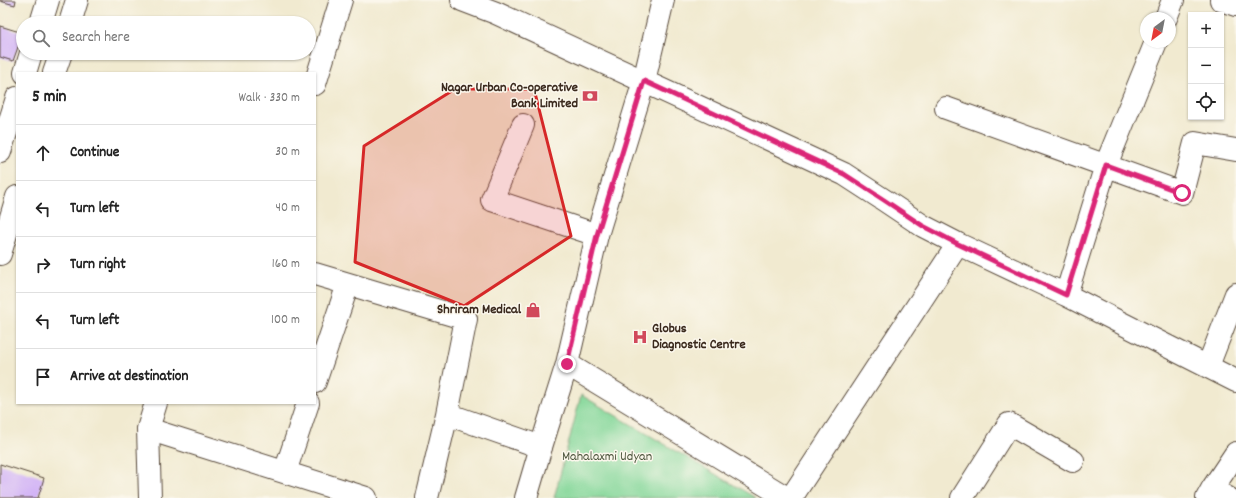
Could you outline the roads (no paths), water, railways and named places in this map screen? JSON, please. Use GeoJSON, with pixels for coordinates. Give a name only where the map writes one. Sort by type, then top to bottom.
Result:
{"type":"FeatureCollection","features":[{"type":"Feature","properties":{"kind":"street"},"geometry":{"type":"LineString","coordinates":[[43,16],[48,0]]}},
{"type":"Feature","properties":{"kind":"street"},"geometry":{"type":"LineString","coordinates":[[72,16],[77,0]]}},
{"type":"Feature","properties":{"kind":"street"},"geometry":{"type":"LineString","coordinates":[[316,81],[341,0]]}},
{"type":"Feature","properties":{"kind":"street"},"geometry":{"type":"LineString","coordinates":[[462,0],[497,6],[644,81],[844,174],[923,226],[1066,295],[1208,366],[1236,382]]}},
{"type":"Feature","properties":{"kind":"street"},"geometry":{"type":"LineString","coordinates":[[526,498],[567,364],[597,235],[644,81],[663,0]]}},
{"type":"Feature","properties":{"kind":"street"},"geometry":{"type":"LineString","coordinates":[[1168,12],[1173,0]]}},
{"type":"Feature","properties":{"kind":"street"},"geometry":{"type":"LineString","coordinates":[[1221,0],[1236,5]]}},
{"type":"Feature","properties":{"kind":"street"},"geometry":{"type":"LineString","coordinates":[[1066,295],[1106,165],[1154,48]]}},
{"type":"Feature","properties":{"kind":"street"},"geometry":{"type":"LineString","coordinates":[[25,72],[29,60]]}},
{"type":"Feature","properties":{"kind":"street"},"geometry":{"type":"LineString","coordinates":[[0,152],[16,101]]}},
{"type":"Feature","properties":{"kind":"street"},"geometry":{"type":"LineString","coordinates":[[946,108],[1182,193],[1195,142],[1236,150]]}},
{"type":"Feature","properties":{"kind":"street"},"geometry":{"type":"LineString","coordinates":[[523,125],[492,200],[597,235]]}},
{"type":"Feature","properties":{"kind":"street"},"geometry":{"type":"LineString","coordinates":[[7,247],[16,202]]}},
{"type":"Feature","properties":{"kind":"street"},"geometry":{"type":"LineString","coordinates":[[791,498],[958,244]]}},
{"type":"Feature","properties":{"kind":"street"},"geometry":{"type":"LineString","coordinates":[[316,274],[466,319],[447,414],[427,498]]}},
{"type":"Feature","properties":{"kind":"street"},"geometry":{"type":"LineString","coordinates":[[316,379],[348,284]]}},
{"type":"Feature","properties":{"kind":"street"},"geometry":{"type":"LineString","coordinates":[[1208,366],[1236,294]]}},
{"type":"Feature","properties":{"kind":"street"},"geometry":{"type":"LineString","coordinates":[[567,364],[787,498]]}},
{"type":"Feature","properties":{"kind":"street"},"geometry":{"type":"LineString","coordinates":[[150,498],[148,429],[156,404]]}},
{"type":"Feature","properties":{"kind":"street"},"geometry":{"type":"LineString","coordinates":[[285,472],[308,404]]}},
{"type":"Feature","properties":{"kind":"street"},"geometry":{"type":"LineString","coordinates":[[447,414],[541,447]]}},
{"type":"Feature","properties":{"kind":"street"},"geometry":{"type":"LineString","coordinates":[[962,498],[1009,424],[1073,461]]}},
{"type":"Feature","properties":{"kind":"street"},"geometry":{"type":"LineString","coordinates":[[148,429],[366,498]]}},
{"type":"Feature","properties":{"kind":"street"},"geometry":{"type":"LineString","coordinates":[[1216,495],[1236,453]]}},
{"type":"Feature","properties":{"kind":"place","name":"Nagar Urban Co-operative Bank Limited"},"geometry":{"type":"Point","coordinates":[590,96]}},
{"type":"Feature","properties":{"kind":"place","name":"Shriram Medical"},"geometry":{"type":"Point","coordinates":[533,310]}},
{"type":"Feature","properties":{"kind":"place","name":"Globus Diagnostic Centre"},"geometry":{"type":"Point","coordinates":[640,337]}},
{"type":"Feature","properties":{"kind":"park label","name":"Mahalaxmi Udyan"},"geometry":{"type":"Point","coordinates":[607,457]}}]}
